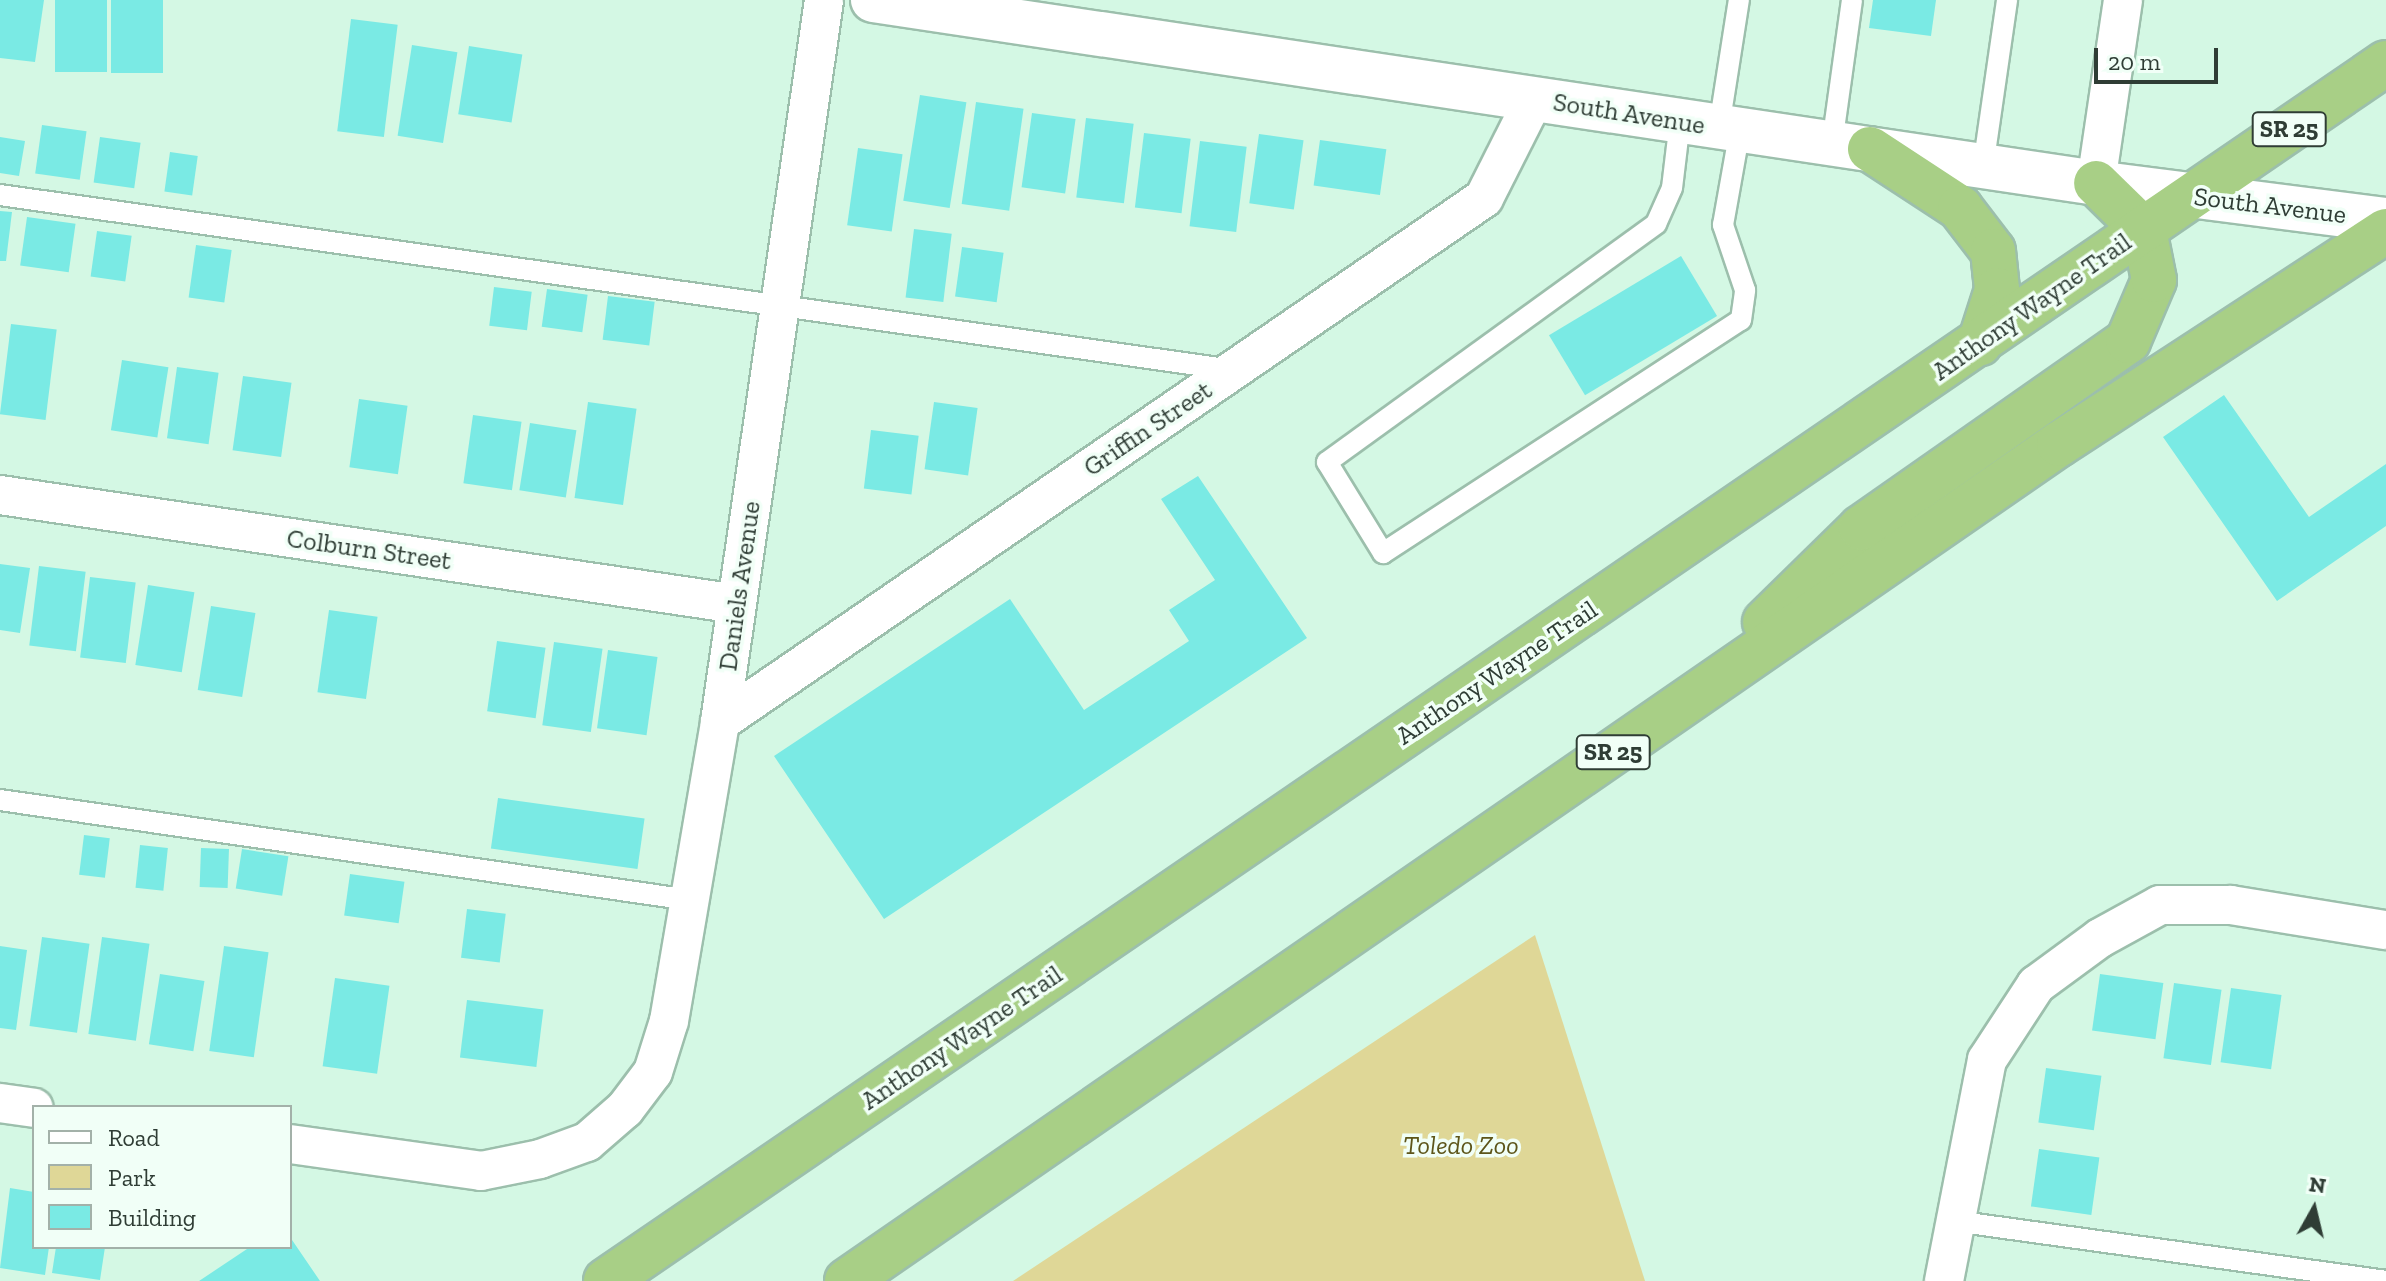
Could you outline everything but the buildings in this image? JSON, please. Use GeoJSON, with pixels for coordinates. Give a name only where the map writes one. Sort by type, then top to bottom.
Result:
{"type":"FeatureCollection","features":[{"type":"Feature","properties":{"kind":"highway","name":"Anthony Wayne Trail"},"geometry":{"type":"LineString","coordinates":[[606,1281],[2386,63]]}},
{"type":"Feature","properties":{"kind":"highway"},"geometry":{"type":"LineString","coordinates":[[1851,147],[1960,208],[1993,251],[1997,290],[1980,343]]}},
{"type":"Feature","properties":{"kind":"highway"},"geometry":{"type":"LineString","coordinates":[[1684,703],[1861,528],[2128,341],[2154,280],[2144,230],[2096,183]]}},
{"type":"Feature","properties":{"kind":"highway","name":"SR 25"},"geometry":{"type":"LineString","coordinates":[[847,1281],[2059,444],[2386,231]]}},
{"type":"Feature","properties":{"kind":"street","name":"Daniels Avenue"},"geometry":{"type":"LineString","coordinates":[[292,1144],[481,1171],[587,1142],[625,1109],[653,1072],[669,1021],[720,722],[824,0]]}},
{"type":"Feature","properties":{"kind":"street","name":"South Avenue"},"geometry":{"type":"LineString","coordinates":[[873,0],[1983,167],[2386,220]]}},
{"type":"Feature","properties":{"kind":"street"},"geometry":{"type":"LineString","coordinates":[[2096,183],[2123,0]]}},
{"type":"Feature","properties":{"kind":"street","name":"Griffin Street"},"geometry":{"type":"LineString","coordinates":[[720,722],[1484,198],[1534,99]]}},
{"type":"Feature","properties":{"kind":"street","name":"Colburn Street"},"geometry":{"type":"LineString","coordinates":[[0,495],[737,604]]}},
{"type":"Feature","properties":{"kind":"street"},"geometry":{"type":"LineString","coordinates":[[1944,1281],[1987,1060],[2036,985],[2100,938],[2160,905],[2231,905],[2386,930]]}},
{"type":"Feature","properties":{"kind":"street"},"geometry":{"type":"LineString","coordinates":[[0,1103],[32,1108]]}},
{"type":"Feature","properties":{"kind":"lane"},"geometry":{"type":"LineString","coordinates":[[1713,126],[1672,188],[1656,224],[1327,462],[1383,553],[1741,320],[1745,290],[1723,225],[1713,126],[1739,0]]}},
{"type":"Feature","properties":{"kind":"lane"},"geometry":{"type":"LineString","coordinates":[[1851,147],[1852,0]]}},
{"type":"Feature","properties":{"kind":"lane"},"geometry":{"type":"LineString","coordinates":[[1983,167],[2007,0]]}},
{"type":"Feature","properties":{"kind":"lane"},"geometry":{"type":"LineString","coordinates":[[0,195],[1233,371]]}},
{"type":"Feature","properties":{"kind":"lane"},"geometry":{"type":"LineString","coordinates":[[0,800],[690,900]]}},
{"type":"Feature","properties":{"kind":"lane"},"geometry":{"type":"LineString","coordinates":[[1954,1221],[2386,1281]]}},
{"type":"Feature","properties":{"kind":"green space","name":"Toledo Zoo"},"geometry":{"type":"Polygon","coordinates":[[[1535,935],[1645,1281],[1013,1281],[1535,935]]]}}]}
